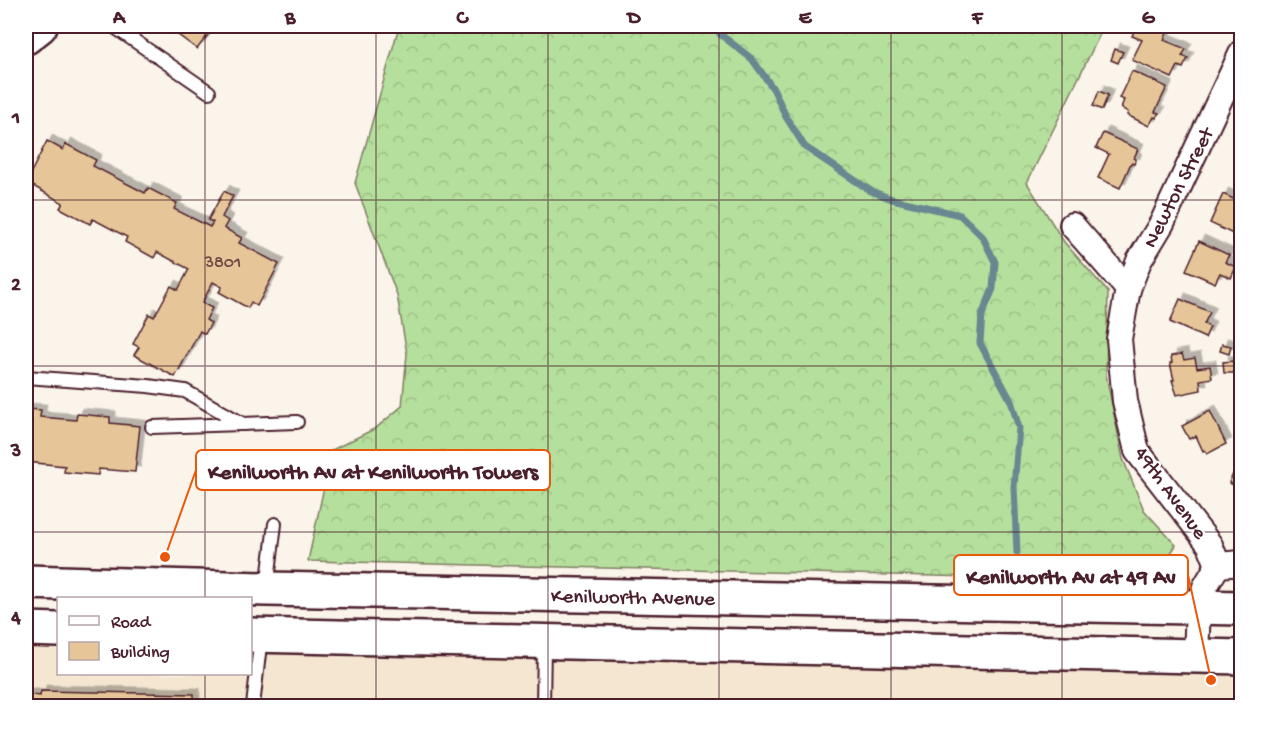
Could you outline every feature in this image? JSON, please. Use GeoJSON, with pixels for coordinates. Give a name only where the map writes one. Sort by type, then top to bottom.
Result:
{"type":"FeatureCollection","features":[{"type":"Feature","properties":{"kind":"main road"},"geometry":{"type":"LineString","coordinates":[[26,38],[40,26]]}},
{"type":"Feature","properties":{"kind":"main road","name":"Kenilworth Avenue"},"geometry":{"type":"LineString","coordinates":[[26,582],[267,589],[1242,608]]}},
{"type":"Feature","properties":{"kind":"main road"},"geometry":{"type":"LineString","coordinates":[[267,589],[256,635],[1242,657]]}},
{"type":"Feature","properties":{"kind":"main road"},"geometry":{"type":"LineString","coordinates":[[544,643],[611,596]]}},
{"type":"Feature","properties":{"kind":"main road"},"geometry":{"type":"LineString","coordinates":[[26,629],[57,630]]}},
{"type":"Feature","properties":{"kind":"street","name":"Newton Street"},"geometry":{"type":"LineString","coordinates":[[1128,289],[1139,261],[1161,223],[1242,52]]}},
{"type":"Feature","properties":{"kind":"street"},"geometry":{"type":"LineString","coordinates":[[1072,225],[1128,289]]}},
{"type":"Feature","properties":{"kind":"street","name":"49th Avenue"},"geometry":{"type":"LineString","coordinates":[[1128,289],[1119,339],[1125,401],[1137,451],[1210,545],[1230,564]]}},
{"type":"Feature","properties":{"kind":"street"},"geometry":{"type":"LineString","coordinates":[[1196,656],[1198,608],[1205,587],[1230,564]]}},
{"type":"Feature","properties":{"kind":"lane"},"geometry":{"type":"LineString","coordinates":[[113,26],[208,92]]}},
{"type":"Feature","properties":{"kind":"lane"},"geometry":{"type":"LineString","coordinates":[[26,377],[185,391],[243,424]]}},
{"type":"Feature","properties":{"kind":"lane"},"geometry":{"type":"LineString","coordinates":[[152,428],[297,422]]}},
{"type":"Feature","properties":{"kind":"lane"},"geometry":{"type":"LineString","coordinates":[[267,589],[275,524]]}},
{"type":"Feature","properties":{"kind":"lane"},"geometry":{"type":"LineString","coordinates":[[253,706],[256,635]]}},
{"type":"Feature","properties":{"kind":"lane"},"geometry":{"type":"LineString","coordinates":[[543,706],[544,643]]}},
{"type":"Feature","properties":{"kind":"shaded area"},"geometry":{"type":"Polygon","coordinates":[[[26,629],[57,630],[57,675],[252,675],[252,635],[1242,657],[1241,706],[26,706],[26,629]]]}},
{"type":"Feature","properties":{"kind":"green space"},"geometry":{"type":"Polygon","coordinates":[[[399,26],[1104,26],[1027,183],[1064,242],[1108,292],[1106,375],[1123,459],[1144,510],[1176,545],[1158,574],[1140,579],[976,577],[308,561],[332,450],[376,428],[402,406],[407,354],[397,295],[355,183],[399,26]]]}},
{"type":"Feature","properties":{"kind":"building"},"geometry":{"type":"Polygon","coordinates":[[[166,26],[215,26],[197,49],[166,26]]]}},
{"type":"Feature","properties":{"kind":"building"},"geometry":{"type":"Polygon","coordinates":[[[1136,26],[1155,26],[1168,31],[1164,40],[1186,49],[1182,56],[1188,58],[1183,68],[1178,66],[1172,78],[1132,60],[1142,40],[1132,36],[1136,26]]]}},
{"type":"Feature","properties":{"kind":"building"},"geometry":{"type":"Polygon","coordinates":[[[1115,49],[1123,52],[1118,63],[1111,60],[1115,49]]]}},
{"type":"Feature","properties":{"kind":"building"},"geometry":{"type":"Polygon","coordinates":[[[1132,71],[1167,87],[1155,112],[1159,113],[1149,126],[1127,115],[1128,112],[1121,108],[1124,100],[1119,98],[1132,71]]]}},
{"type":"Feature","properties":{"kind":"building"},"geometry":{"type":"Polygon","coordinates":[[[1099,91],[1108,95],[1102,110],[1093,106],[1099,91]]]}},
{"type":"Feature","properties":{"kind":"building"},"geometry":{"type":"Polygon","coordinates":[[[1103,133],[1138,149],[1134,164],[1131,163],[1120,188],[1098,178],[1109,154],[1096,148],[1103,133]]]}},
{"type":"Feature","properties":{"kind":"building"},"geometry":{"type":"Polygon","coordinates":[[[47,141],[63,150],[66,144],[96,160],[93,166],[145,193],[148,188],[177,203],[174,209],[210,227],[213,222],[208,220],[224,191],[233,196],[222,217],[228,221],[224,228],[242,238],[239,243],[279,264],[257,306],[251,302],[248,308],[219,292],[222,287],[213,282],[202,303],[212,308],[206,320],[211,323],[205,334],[200,331],[175,377],[134,355],[139,347],[133,344],[149,314],[154,317],[171,286],[178,290],[189,269],[157,252],[154,258],[125,242],[127,237],[93,219],[90,224],[60,208],[63,203],[26,182],[47,141]]]}},
{"type":"Feature","properties":{"kind":"building"},"geometry":{"type":"Polygon","coordinates":[[[1223,194],[1242,203],[1242,227],[1237,236],[1210,223],[1223,194]]]}},
{"type":"Feature","properties":{"kind":"building"},"geometry":{"type":"Polygon","coordinates":[[[1199,241],[1229,255],[1225,262],[1236,267],[1231,278],[1220,273],[1215,283],[1186,270],[1199,241]]]}},
{"type":"Feature","properties":{"kind":"building"},"geometry":{"type":"Polygon","coordinates":[[[1180,299],[1210,312],[1204,324],[1210,327],[1205,338],[1170,322],[1180,299]]]}},
{"type":"Feature","properties":{"kind":"building"},"geometry":{"type":"Polygon","coordinates":[[[1222,344],[1231,346],[1229,354],[1220,351],[1222,344]]]}},
{"type":"Feature","properties":{"kind":"building"},"geometry":{"type":"Polygon","coordinates":[[[1182,354],[1184,360],[1195,358],[1197,368],[1210,366],[1212,378],[1200,380],[1201,390],[1177,395],[1170,363],[1172,363],[1171,356],[1182,354]]]}},
{"type":"Feature","properties":{"kind":"building"},"geometry":{"type":"Polygon","coordinates":[[[1233,361],[1234,373],[1224,373],[1223,362],[1233,361]]]}},
{"type":"Feature","properties":{"kind":"building"},"geometry":{"type":"Polygon","coordinates":[[[26,409],[41,410],[40,417],[76,420],[77,414],[110,417],[110,423],[140,426],[135,472],[99,469],[98,475],[64,472],[65,466],[26,462],[26,409]]]}},
{"type":"Feature","properties":{"kind":"building"},"geometry":{"type":"Polygon","coordinates":[[[1210,411],[1226,444],[1207,454],[1205,450],[1203,451],[1196,436],[1189,439],[1182,426],[1210,411]]]}},
{"type":"Feature","properties":{"kind":"building"},"geometry":{"type":"Polygon","coordinates":[[[1242,454],[1242,489],[1229,483],[1242,454]]]}},
{"type":"Feature","properties":{"kind":"building"},"geometry":{"type":"Polygon","coordinates":[[[41,691],[194,694],[194,706],[26,706],[26,694],[40,696],[41,691]]]}},
{"type":"Feature","properties":{"kind":"waterway"},"geometry":{"type":"LineString","coordinates":[[716,26],[720,34],[752,59],[774,90],[786,117],[805,147],[871,191],[892,199],[960,215],[982,236],[995,262],[993,289],[982,315],[980,343],[1011,401],[1019,428],[1014,487],[1017,552]]}},
{"type":"Feature","properties":{"kind":"place","name":"Kenilworth Av at Kenilworth Towers"},"geometry":{"type":"Point","coordinates":[165,557]}},
{"type":"Feature","properties":{"kind":"place","name":"Kenilworth Av at 49 Av"},"geometry":{"type":"Point","coordinates":[1211,680]}}]}
